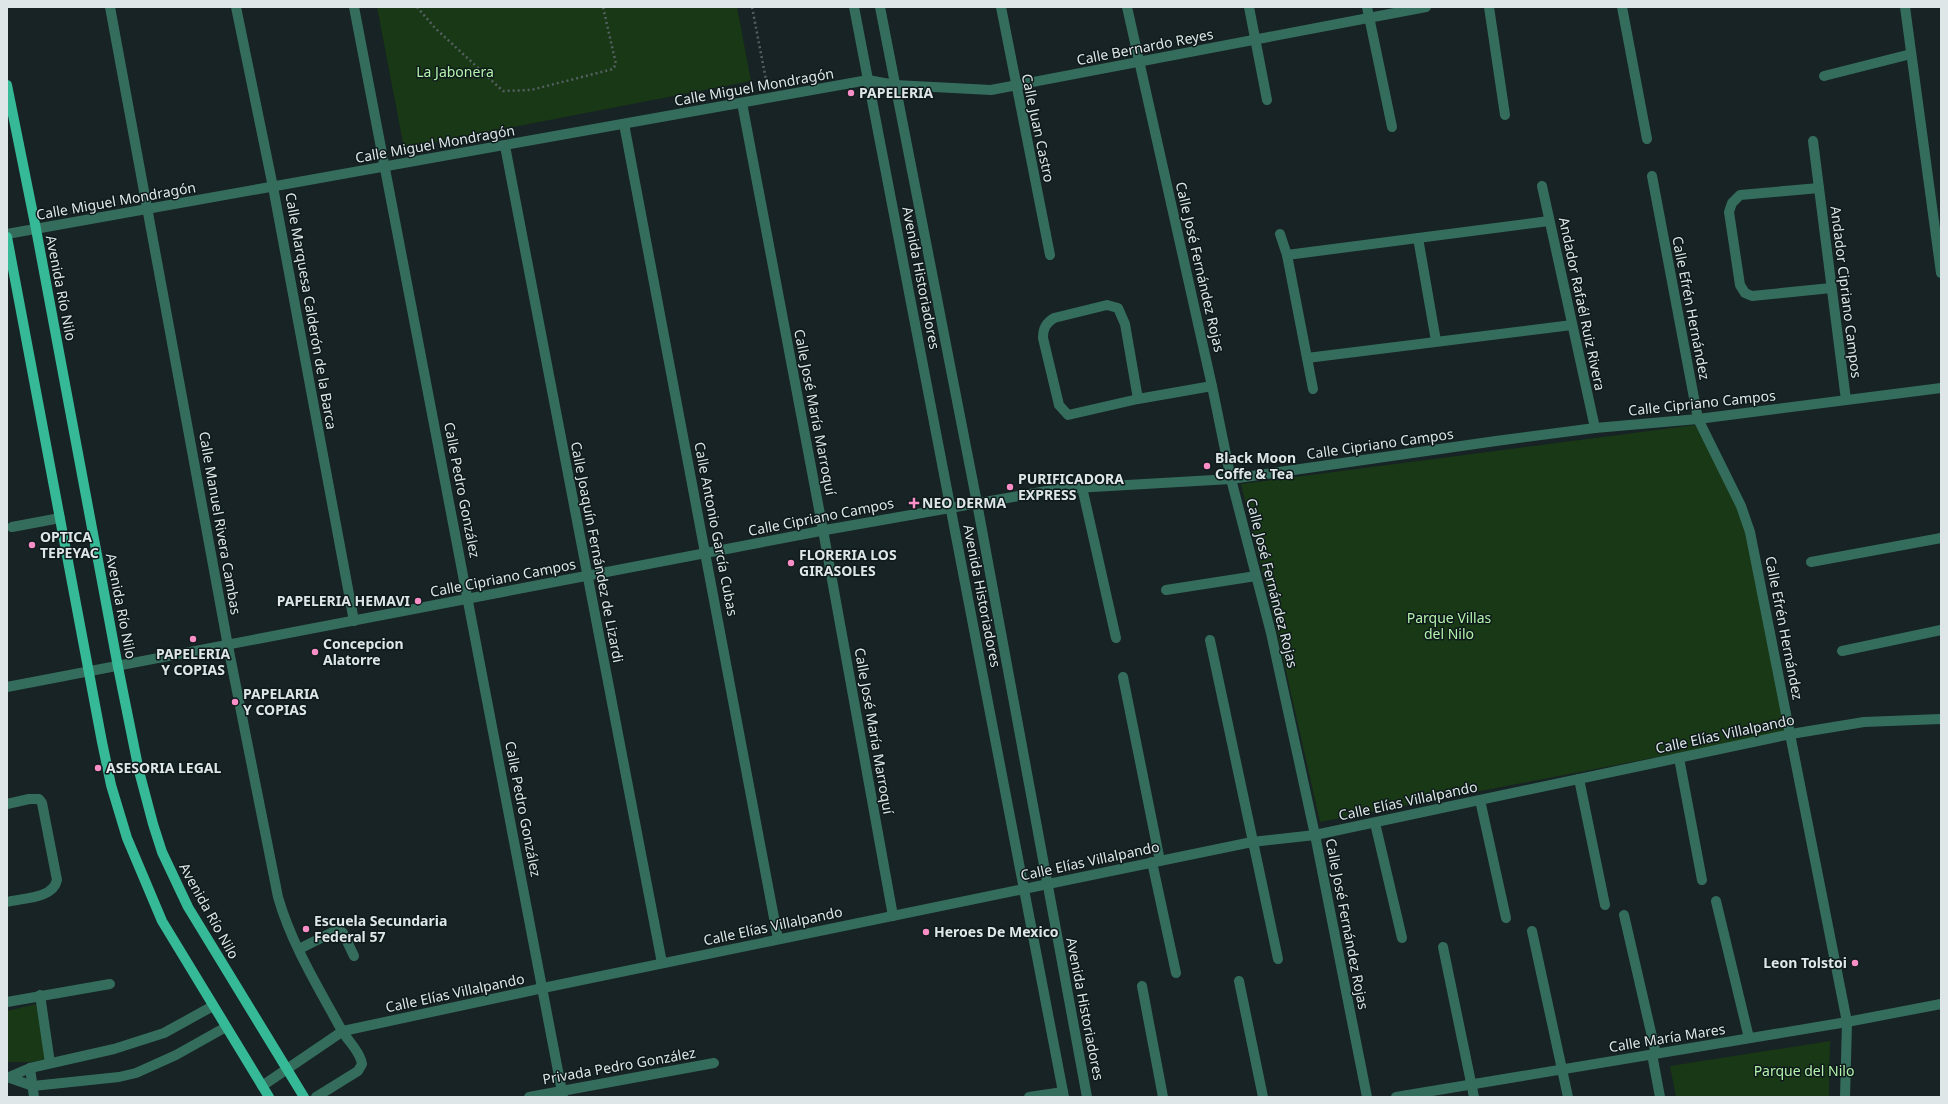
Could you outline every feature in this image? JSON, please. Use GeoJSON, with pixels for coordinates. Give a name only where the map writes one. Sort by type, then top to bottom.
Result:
{"type":"FeatureCollection","features":[{"type":"Feature","properties":{"kind":"main road","name":"Avenida Río Nilo"},"geometry":{"type":"LineString","coordinates":[[7,85],[36,229],[118,667],[139,771],[162,852],[188,907],[304,1097]]}},
{"type":"Feature","properties":{"kind":"main road"},"geometry":{"type":"LineString","coordinates":[[7,236],[106,764],[127,838],[162,920],[269,1097]]}},
{"type":"Feature","properties":{"kind":"street","name":"Calle Manuel Rivera Cambas"},"geometry":{"type":"LineString","coordinates":[[110,7],[228,646],[278,897],[284,917],[299,949],[342,1031],[360,1056],[362,1064],[358,1072],[316,1097]]}},
{"type":"Feature","properties":{"kind":"street","name":"Calle Marquesa Calderón de la Barca"},"geometry":{"type":"LineString","coordinates":[[236,7],[274,187],[354,621]]}},
{"type":"Feature","properties":{"kind":"street","name":"Calle Pedro González"},"geometry":{"type":"LineString","coordinates":[[354,7],[543,988],[562,1094]]}},
{"type":"Feature","properties":{"kind":"street","name":"Avenida Historiadores"},"geometry":{"type":"LineString","coordinates":[[854,7],[1064,1094]]}},
{"type":"Feature","properties":{"kind":"street","name":"Avenida Historiadores"},"geometry":{"type":"LineString","coordinates":[[880,7],[977,503],[1088,1097]]}},
{"type":"Feature","properties":{"kind":"street","name":"Calle Juan Castro"},"geometry":{"type":"LineString","coordinates":[[1000,7],[1050,255]]}},
{"type":"Feature","properties":{"kind":"street","name":"Calle José Fernández Rojas"},"geometry":{"type":"LineString","coordinates":[[1127,7],[1138,62],[1232,479],[1271,633],[1315,835],[1367,1097]]}},
{"type":"Feature","properties":{"kind":"street"},"geometry":{"type":"LineString","coordinates":[[1249,7],[1267,100]]}},
{"type":"Feature","properties":{"kind":"street"},"geometry":{"type":"LineString","coordinates":[[1366,7],[1392,127]]}},
{"type":"Feature","properties":{"kind":"street","name":"Calle Bernardo Reyes"},"geometry":{"type":"LineString","coordinates":[[868,80],[895,85],[991,90],[1015,87],[1426,7]]}},
{"type":"Feature","properties":{"kind":"street"},"geometry":{"type":"LineString","coordinates":[[1489,7],[1505,115]]}},
{"type":"Feature","properties":{"kind":"street"},"geometry":{"type":"LineString","coordinates":[[1622,7],[1647,139]]}},
{"type":"Feature","properties":{"kind":"street"},"geometry":{"type":"LineString","coordinates":[[1905,7],[1941,273]]}},
{"type":"Feature","properties":{"kind":"street"},"geometry":{"type":"LineString","coordinates":[[1824,76],[1911,54]]}},
{"type":"Feature","properties":{"kind":"street","name":"Calle Miguel Mondragón"},"geometry":{"type":"LineString","coordinates":[[7,236],[36,229],[770,99],[868,80]]}},
{"type":"Feature","properties":{"kind":"street","name":"Calle José María Marroquí"},"geometry":{"type":"LineString","coordinates":[[742,103],[894,916]]}},
{"type":"Feature","properties":{"kind":"street","name":"Calle Antonio García Cubas"},"geometry":{"type":"LineString","coordinates":[[624,124],[778,939]]}},
{"type":"Feature","properties":{"kind":"street","name":"Andador Cipriano Campos"},"geometry":{"type":"LineString","coordinates":[[1813,141],[1846,400]]}},
{"type":"Feature","properties":{"kind":"street","name":"Calle Joaquín Fernández de Lizardi"},"geometry":{"type":"LineString","coordinates":[[505,146],[662,964]]}},
{"type":"Feature","properties":{"kind":"street","name":"Calle Efrén Hernández"},"geometry":{"type":"LineString","coordinates":[[1652,176],[1698,419],[1746,520],[1791,734],[1847,1022],[1845,1097]]}},
{"type":"Feature","properties":{"kind":"street","name":"Andador Rafaél Ruiz Rivera"},"geometry":{"type":"LineString","coordinates":[[1542,186],[1595,428]]}},
{"type":"Feature","properties":{"kind":"street","name":"Andador Cipriano Campos"},"geometry":{"type":"LineString","coordinates":[[1818,188],[1740,195],[1732,203],[1729,212],[1740,285],[1745,293],[1752,296],[1831,288]]}},
{"type":"Feature","properties":{"kind":"street"},"geometry":{"type":"LineString","coordinates":[[1287,255],[1549,221]]}},
{"type":"Feature","properties":{"kind":"street"},"geometry":{"type":"LineString","coordinates":[[1280,234],[1287,255],[1313,389]]}},
{"type":"Feature","properties":{"kind":"street"},"geometry":{"type":"LineString","coordinates":[[1418,238],[1436,341]]}},
{"type":"Feature","properties":{"kind":"street"},"geometry":{"type":"LineString","coordinates":[[1138,399],[1125,324],[1118,308],[1107,305],[1054,318],[1044,327],[1043,338],[1059,405],[1068,415],[1138,399],[1212,386]]}},
{"type":"Feature","properties":{"kind":"street"},"geometry":{"type":"LineString","coordinates":[[1307,358],[1572,324]]}},
{"type":"Feature","properties":{"kind":"street","name":"Calle Cipriano Campos"},"geometry":{"type":"LineString","coordinates":[[7,687],[228,646],[823,530],[1058,489],[1232,479],[1595,428],[1698,419],[1941,388]]}},
{"type":"Feature","properties":{"kind":"street"},"geometry":{"type":"LineString","coordinates":[[1082,487],[1116,638]]}},
{"type":"Feature","properties":{"kind":"street"},"geometry":{"type":"LineString","coordinates":[[12,527],[60,518]]}},
{"type":"Feature","properties":{"kind":"street"},"geometry":{"type":"LineString","coordinates":[[1811,562],[1941,538]]}},
{"type":"Feature","properties":{"kind":"street"},"geometry":{"type":"LineString","coordinates":[[1166,590],[1256,576]]}},
{"type":"Feature","properties":{"kind":"street"},"geometry":{"type":"LineString","coordinates":[[1842,651],[1941,630]]}},
{"type":"Feature","properties":{"kind":"street"},"geometry":{"type":"LineString","coordinates":[[1210,640],[1278,960]]}},
{"type":"Feature","properties":{"kind":"street"},"geometry":{"type":"LineString","coordinates":[[1123,677],[1176,973]]}},
{"type":"Feature","properties":{"kind":"street","name":"Calle Elías Villalpando"},"geometry":{"type":"LineString","coordinates":[[262,1086],[342,1031],[1156,861],[1252,842],[1315,835],[1375,823],[1791,734],[1864,722],[1941,719]]}},
{"type":"Feature","properties":{"kind":"street"},"geometry":{"type":"LineString","coordinates":[[1679,758],[1702,880]]}},
{"type":"Feature","properties":{"kind":"street"},"geometry":{"type":"LineString","coordinates":[[1579,779],[1605,904]]}},
{"type":"Feature","properties":{"kind":"street"},"geometry":{"type":"LineString","coordinates":[[7,804],[29,799],[39,799],[44,807],[57,880],[53,890],[48,893],[7,902]]}},
{"type":"Feature","properties":{"kind":"street"},"geometry":{"type":"LineString","coordinates":[[1480,800],[1506,918]]}},
{"type":"Feature","properties":{"kind":"street"},"geometry":{"type":"LineString","coordinates":[[1375,823],[1402,938]]}},
{"type":"Feature","properties":{"kind":"street"},"geometry":{"type":"LineString","coordinates":[[1716,901],[1748,1038]]}},
{"type":"Feature","properties":{"kind":"street"},"geometry":{"type":"LineString","coordinates":[[1624,915],[1654,1054],[1660,1097]]}},
{"type":"Feature","properties":{"kind":"street"},"geometry":{"type":"LineString","coordinates":[[299,949],[339,929],[343,933],[354,956]]}},
{"type":"Feature","properties":{"kind":"street"},"geometry":{"type":"LineString","coordinates":[[1532,931],[1568,1097]]}},
{"type":"Feature","properties":{"kind":"street"},"geometry":{"type":"LineString","coordinates":[[1443,947],[1474,1097]]}},
{"type":"Feature","properties":{"kind":"street"},"geometry":{"type":"LineString","coordinates":[[1239,981],[1262,1097]]}},
{"type":"Feature","properties":{"kind":"street"},"geometry":{"type":"LineString","coordinates":[[7,1002],[40,995],[110,984]]}},
{"type":"Feature","properties":{"kind":"street"},"geometry":{"type":"LineString","coordinates":[[1142,986],[1163,1097]]}},
{"type":"Feature","properties":{"kind":"street"},"geometry":{"type":"LineString","coordinates":[[40,995],[50,1063]]}},
{"type":"Feature","properties":{"kind":"street","name":"Calle María Mares"},"geometry":{"type":"LineString","coordinates":[[1396,1097],[1847,1022],[1941,1004]]}},
{"type":"Feature","properties":{"kind":"street"},"geometry":{"type":"LineString","coordinates":[[8,1077],[30,1068],[114,1050],[164,1033],[213,1006]]}},
{"type":"Feature","properties":{"kind":"street"},"geometry":{"type":"LineString","coordinates":[[8,1077],[33,1086],[127,1075],[176,1055],[226,1027]]}},
{"type":"Feature","properties":{"kind":"street","name":"Privada Pedro González"},"geometry":{"type":"LineString","coordinates":[[529,1097],[562,1094],[714,1063]]}},
{"type":"Feature","properties":{"kind":"street"},"geometry":{"type":"LineString","coordinates":[[30,1068],[34,1097]]}},
{"type":"Feature","properties":{"kind":"street"},"geometry":{"type":"LineString","coordinates":[[1029,1097],[1064,1094]]}},
{"type":"Feature","properties":{"kind":"path"},"geometry":{"type":"LineString","coordinates":[[418,7],[435,28],[503,91],[531,90],[612,70],[616,64],[603,7]]}},
{"type":"Feature","properties":{"kind":"path"},"geometry":{"type":"LineString","coordinates":[[752,7],[770,99]]}},
{"type":"Feature","properties":{"kind":"green space","name":"La Jabonera"},"geometry":{"type":"Polygon","coordinates":[[[377,7],[737,7],[751,81],[404,148],[377,7]]]}},
{"type":"Feature","properties":{"kind":"green space","name":"Parque Villas del Nilo"},"geometry":{"type":"Polygon","coordinates":[[[1695,425],[1743,516],[1787,732],[1320,822],[1276,627],[1241,484],[1695,425]]]}},
{"type":"Feature","properties":{"kind":"green space"},"geometry":{"type":"Polygon","coordinates":[[[36,1004],[47,1059],[31,1062],[7,1062],[7,1011],[36,1004]]]}},
{"type":"Feature","properties":{"kind":"green space","name":"Parque del Nilo"},"geometry":{"type":"Polygon","coordinates":[[[1830,1041],[1829,1097],[1676,1097],[1670,1066],[1830,1041]]]}},
{"type":"Feature","properties":{"kind":"place","name":"PAPELERIA"},"geometry":{"type":"Point","coordinates":[851,93]}},
{"type":"Feature","properties":{"kind":"place","name":"Black Moon Coffe & Tea"},"geometry":{"type":"Point","coordinates":[1207,466]}},
{"type":"Feature","properties":{"kind":"place","name":"PURIFICADORA EXPRESS"},"geometry":{"type":"Point","coordinates":[1010,487]}},
{"type":"Feature","properties":{"kind":"place","name":"NEO DERMA"},"geometry":{"type":"Point","coordinates":[914,503]}},
{"type":"Feature","properties":{"kind":"place","name":"OPTICA TEPEYAC"},"geometry":{"type":"Point","coordinates":[32,545]}},
{"type":"Feature","properties":{"kind":"place","name":"FLORERIA LOS GIRASOLES"},"geometry":{"type":"Point","coordinates":[791,563]}},
{"type":"Feature","properties":{"kind":"place","name":"PAPELERIA HEMAVI"},"geometry":{"type":"Point","coordinates":[418,601]}},
{"type":"Feature","properties":{"kind":"place","name":"PAPELERIA Y COPIAS"},"geometry":{"type":"Point","coordinates":[193,639]}},
{"type":"Feature","properties":{"kind":"place","name":"Concepcion Alatorre"},"geometry":{"type":"Point","coordinates":[315,652]}},
{"type":"Feature","properties":{"kind":"place","name":"PAPELARIA Y COPIAS"},"geometry":{"type":"Point","coordinates":[235,702]}},
{"type":"Feature","properties":{"kind":"place","name":"ASESORIA LEGAL"},"geometry":{"type":"Point","coordinates":[98,768]}},
{"type":"Feature","properties":{"kind":"place","name":"Escuela Secundaria Federal 57"},"geometry":{"type":"Point","coordinates":[306,929]}},
{"type":"Feature","properties":{"kind":"place","name":"Heroes De Mexico"},"geometry":{"type":"Point","coordinates":[926,932]}},
{"type":"Feature","properties":{"kind":"place","name":"Leon Tolstoi"},"geometry":{"type":"Point","coordinates":[1855,963]}}]}
